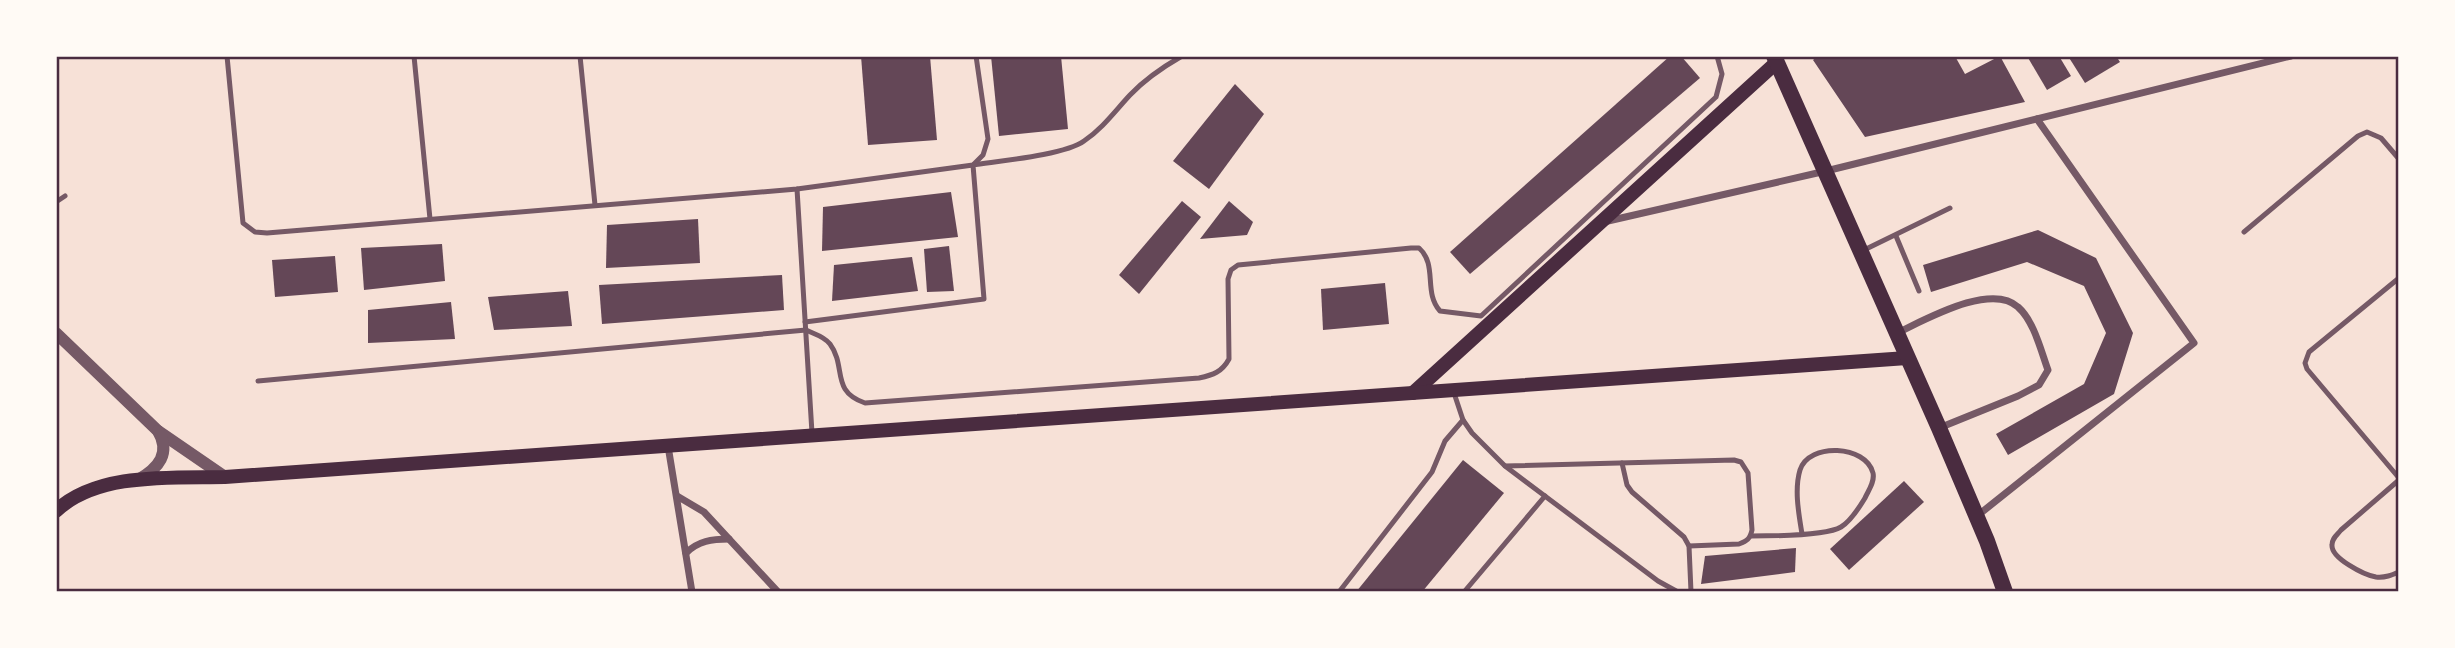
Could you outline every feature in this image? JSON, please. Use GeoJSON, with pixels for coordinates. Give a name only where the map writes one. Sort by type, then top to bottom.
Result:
{"type":"FeatureCollection","features":[{"type":"Feature","properties":{"kind":"main road"},"geometry":{"type":"LineString","coordinates":[[1413,393],[1778,58],[1977,517],[2005,592]]}},
{"type":"Feature","properties":{"kind":"main road"},"geometry":{"type":"LineString","coordinates":[[56,511],[75,496],[100,485],[138,481],[1907,358]]}},
{"type":"Feature","properties":{"kind":"street"},"geometry":{"type":"LineString","coordinates":[[1601,222],[1825,171],[2291,56]]}},
{"type":"Feature","properties":{"kind":"street"},"geometry":{"type":"LineString","coordinates":[[1977,517],[2194,343],[2037,119]]}},
{"type":"Feature","properties":{"kind":"street"},"geometry":{"type":"LineString","coordinates":[[1897,333],[1967,302],[1993,298],[2018,306],[2031,326],[2048,370],[2039,385],[1939,428]]}},
{"type":"Feature","properties":{"kind":"street"},"geometry":{"type":"LineString","coordinates":[[56,333],[158,430],[225,477]]}},
{"type":"Feature","properties":{"kind":"street"},"geometry":{"type":"LineString","coordinates":[[138,481],[151,473],[164,453],[165,444],[158,430]]}},
{"type":"Feature","properties":{"kind":"street"},"geometry":{"type":"LineString","coordinates":[[668,445],[692,592]]}},
{"type":"Feature","properties":{"kind":"street"},"geometry":{"type":"LineString","coordinates":[[677,496],[704,512],[778,592]]}},
{"type":"Feature","properties":{"kind":"street"},"geometry":{"type":"LineString","coordinates":[[686,553],[694,546],[713,539],[729,539]]}},
{"type":"Feature","properties":{"kind":"lane"},"geometry":{"type":"LineString","coordinates":[[227,56],[243,223],[255,232],[267,233],[797,188],[973,165],[1058,150],[1082,143],[1109,120],[1130,94],[1161,68],[1182,56]]}},
{"type":"Feature","properties":{"kind":"lane"},"geometry":{"type":"LineString","coordinates":[[414,56],[430,219]]}},
{"type":"Feature","properties":{"kind":"lane"},"geometry":{"type":"LineString","coordinates":[[580,56],[595,205]]}},
{"type":"Feature","properties":{"kind":"lane"},"geometry":{"type":"LineString","coordinates":[[805,322],[984,299],[973,165],[983,155],[988,139],[976,56]]}},
{"type":"Feature","properties":{"kind":"lane"},"geometry":{"type":"LineString","coordinates":[[258,381],[806,330],[823,337],[831,345],[845,393],[865,404],[1199,377],[1214,374],[1224,368],[1229,359],[1228,279],[1230,270],[1238,265],[1419,248],[1426,255],[1430,294],[1440,311],[1481,316],[1716,97],[1722,74],[1717,56]]}},
{"type":"Feature","properties":{"kind":"lane"},"geometry":{"type":"LineString","coordinates":[[2244,232],[2358,136],[2367,132],[2381,138],[2399,159]]}},
{"type":"Feature","properties":{"kind":"lane"},"geometry":{"type":"LineString","coordinates":[[797,188],[812,435]]}},
{"type":"Feature","properties":{"kind":"lane"},"geometry":{"type":"LineString","coordinates":[[56,202],[65,196]]}},
{"type":"Feature","properties":{"kind":"lane"},"geometry":{"type":"LineString","coordinates":[[1861,252],[1950,208]]}},
{"type":"Feature","properties":{"kind":"lane"},"geometry":{"type":"LineString","coordinates":[[1896,236],[1919,291]]}},
{"type":"Feature","properties":{"kind":"lane"},"geometry":{"type":"LineString","coordinates":[[2399,278],[2309,352],[2305,363],[2307,369],[2399,479],[2333,538],[2331,547],[2334,554],[2362,573],[2376,577],[2399,572]]}},
{"type":"Feature","properties":{"kind":"lane"},"geometry":{"type":"LineString","coordinates":[[1453,390],[1463,420],[1472,433],[1505,466],[1658,581],[1678,592]]}},
{"type":"Feature","properties":{"kind":"lane"},"geometry":{"type":"LineString","coordinates":[[1339,592],[1432,472],[1445,441],[1463,420]]}},
{"type":"Feature","properties":{"kind":"lane"},"geometry":{"type":"LineString","coordinates":[[1751,536],[1802,534],[1840,528],[1853,515],[1872,483],[1873,472],[1864,461],[1844,451],[1822,451],[1806,458],[1799,471],[1798,482],[1797,505],[1802,534]]}},
{"type":"Feature","properties":{"kind":"lane"},"geometry":{"type":"LineString","coordinates":[[1505,466],[1734,460],[1741,462],[1748,473],[1751,536],[1746,542],[1738,544],[1689,546]]}},
{"type":"Feature","properties":{"kind":"lane"},"geometry":{"type":"LineString","coordinates":[[1622,463],[1627,485],[1632,492],[1684,537],[1689,546],[1691,592]]}},
{"type":"Feature","properties":{"kind":"lane"},"geometry":{"type":"LineString","coordinates":[[1464,592],[1545,496]]}},
{"type":"Feature","properties":{"kind":"building"},"geometry":{"type":"Polygon","coordinates":[[[861,56],[930,56],[937,140],[868,145],[861,56]]]}},
{"type":"Feature","properties":{"kind":"building"},"geometry":{"type":"Polygon","coordinates":[[[991,56],[1061,56],[1068,129],[999,136],[991,56]]]}},
{"type":"Feature","properties":{"kind":"building"},"geometry":{"type":"Polygon","coordinates":[[[1670,56],[1681,56],[1700,78],[1470,274],[1450,252],[1670,56]]]}},
{"type":"Feature","properties":{"kind":"building"},"geometry":{"type":"Polygon","coordinates":[[[1818,56],[1961,56],[1956,58],[1965,74],[2000,56],[2025,102],[1865,137],[1813,60],[1818,56]]]}},
{"type":"Feature","properties":{"kind":"building"},"geometry":{"type":"Polygon","coordinates":[[[2027,56],[2059,56],[2071,76],[2047,90],[2027,56]]]}},
{"type":"Feature","properties":{"kind":"building"},"geometry":{"type":"Polygon","coordinates":[[[2068,56],[2116,56],[2120,62],[2085,83],[2068,56]]]}},
{"type":"Feature","properties":{"kind":"building"},"geometry":{"type":"Polygon","coordinates":[[[1235,84],[1264,114],[1209,189],[1173,161],[1235,84]]]}},
{"type":"Feature","properties":{"kind":"building"},"geometry":{"type":"Polygon","coordinates":[[[951,192],[958,237],[822,251],[823,207],[951,192]]]}},
{"type":"Feature","properties":{"kind":"building"},"geometry":{"type":"Polygon","coordinates":[[[1182,201],[1201,217],[1139,294],[1119,275],[1182,201]]]}},
{"type":"Feature","properties":{"kind":"building"},"geometry":{"type":"Polygon","coordinates":[[[1229,201],[1253,222],[1247,235],[1200,239],[1229,201]]]}},
{"type":"Feature","properties":{"kind":"building"},"geometry":{"type":"Polygon","coordinates":[[[698,219],[700,263],[606,268],[607,225],[698,219]]]}},
{"type":"Feature","properties":{"kind":"building"},"geometry":{"type":"Polygon","coordinates":[[[2038,230],[2096,258],[2133,333],[2114,394],[2008,455],[1996,434],[2084,384],[2106,333],[2084,286],[2027,262],[1931,292],[1923,265],[2038,230]]]}},
{"type":"Feature","properties":{"kind":"building"},"geometry":{"type":"Polygon","coordinates":[[[442,244],[445,281],[364,290],[361,248],[442,244]]]}},
{"type":"Feature","properties":{"kind":"building"},"geometry":{"type":"Polygon","coordinates":[[[949,246],[954,291],[927,292],[924,249],[949,246]]]}},
{"type":"Feature","properties":{"kind":"building"},"geometry":{"type":"Polygon","coordinates":[[[335,256],[338,292],[275,297],[272,260],[335,256]]]}},
{"type":"Feature","properties":{"kind":"building"},"geometry":{"type":"Polygon","coordinates":[[[912,257],[918,291],[832,301],[834,265],[912,257]]]}},
{"type":"Feature","properties":{"kind":"building"},"geometry":{"type":"Polygon","coordinates":[[[782,275],[784,310],[602,324],[599,285],[782,275]]]}},
{"type":"Feature","properties":{"kind":"building"},"geometry":{"type":"Polygon","coordinates":[[[1385,283],[1389,324],[1323,330],[1321,289],[1385,283]]]}},
{"type":"Feature","properties":{"kind":"building"},"geometry":{"type":"Polygon","coordinates":[[[568,291],[572,326],[494,330],[488,297],[568,291]]]}},
{"type":"Feature","properties":{"kind":"building"},"geometry":{"type":"Polygon","coordinates":[[[451,302],[455,339],[368,343],[368,310],[451,302]]]}},
{"type":"Feature","properties":{"kind":"building"},"geometry":{"type":"Polygon","coordinates":[[[1463,460],[1504,493],[1422,592],[1356,592],[1463,460]]]}},
{"type":"Feature","properties":{"kind":"building"},"geometry":{"type":"Polygon","coordinates":[[[1904,481],[1924,502],[1849,570],[1830,549],[1904,481]]]}},
{"type":"Feature","properties":{"kind":"building"},"geometry":{"type":"Polygon","coordinates":[[[1796,548],[1795,572],[1701,584],[1705,556],[1796,548]]]}}]}
